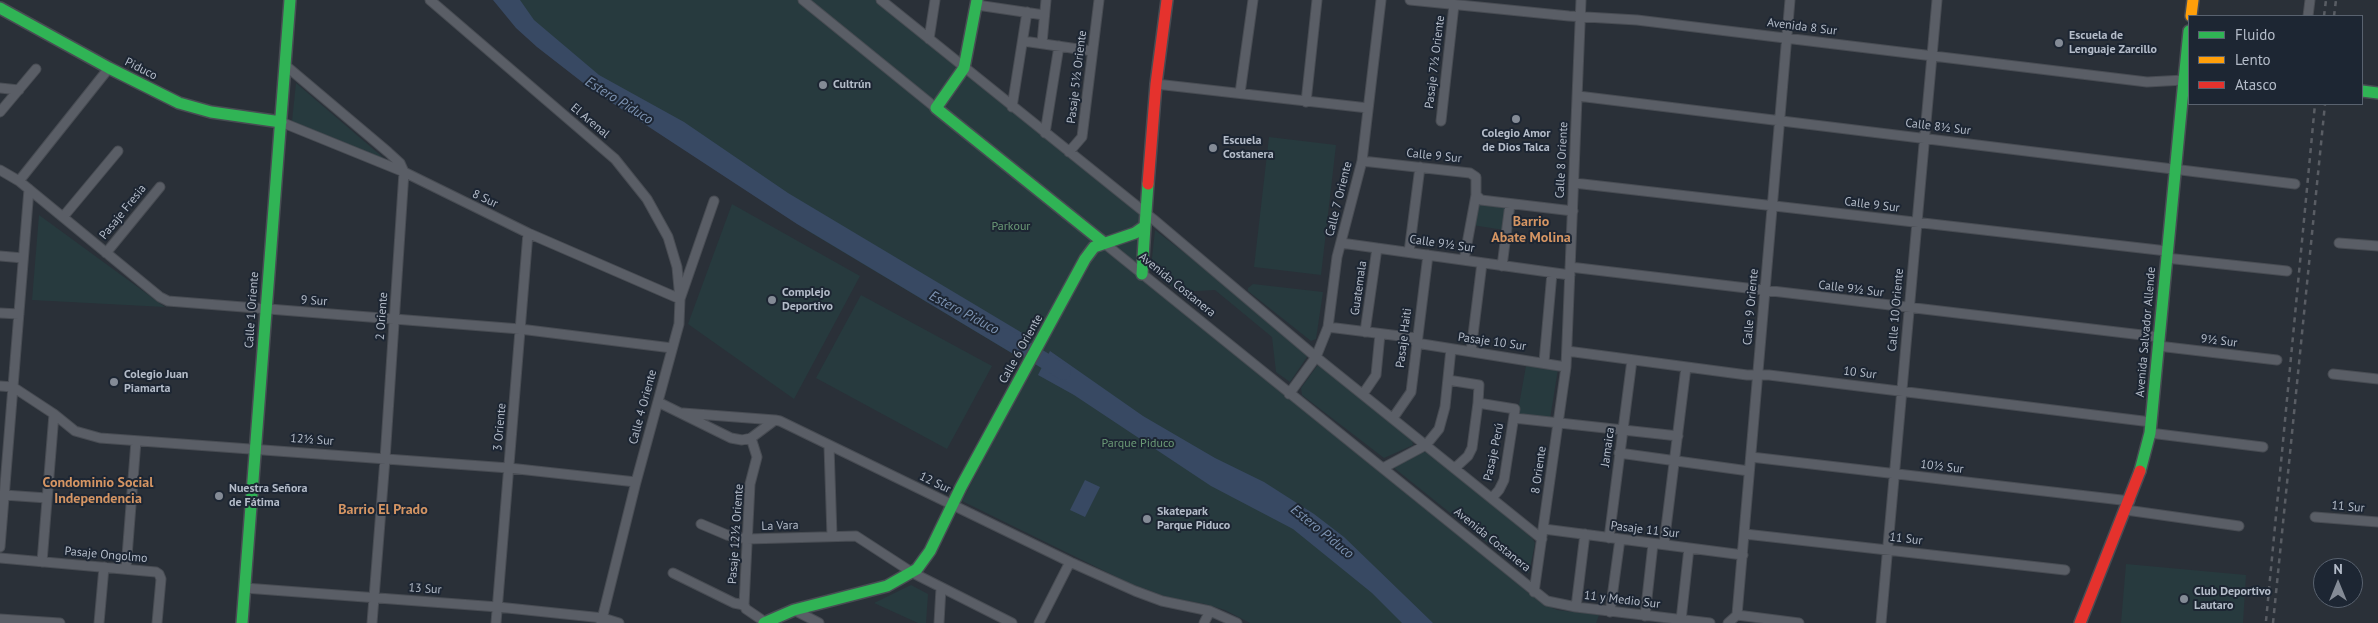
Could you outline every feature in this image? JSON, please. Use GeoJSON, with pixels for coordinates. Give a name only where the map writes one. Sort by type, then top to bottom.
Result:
{"type":"FeatureCollection","features":[{"type":"Feature","properties":{"kind":"main road","name":"Calle 1 Oriente"},"geometry":{"type":"LineString","coordinates":[[242,623],[290,0]]}},
{"type":"Feature","properties":{"kind":"main road"},"geometry":{"type":"LineString","coordinates":[[1142,274],[1156,84],[1167,0]]}},
{"type":"Feature","properties":{"kind":"main road"},"geometry":{"type":"LineString","coordinates":[[2191,15],[2193,0]]}},
{"type":"Feature","properties":{"kind":"main road"},"geometry":{"type":"LineString","coordinates":[[936,108],[964,68],[977,3]]}},
{"type":"Feature","properties":{"kind":"main road","name":"Piduco"},"geometry":{"type":"LineString","coordinates":[[0,8],[110,68],[189,107],[281,122]]}},
{"type":"Feature","properties":{"kind":"main road","name":"Avenida Salvador Allende"},"geometry":{"type":"LineString","coordinates":[[2080,623],[2143,463],[2150,427],[2188,47]]}},
{"type":"Feature","properties":{"kind":"main road"},"geometry":{"type":"LineString","coordinates":[[2363,91],[2378,93]]}},
{"type":"Feature","properties":{"kind":"main road","name":"Avenida Costanera"},"geometry":{"type":"LineString","coordinates":[[936,108],[1104,243]]}},
{"type":"Feature","properties":{"kind":"main road","name":"Calle 6 Oriente"},"geometry":{"type":"LineString","coordinates":[[764,622],[794,610],[888,586],[912,573],[930,551],[952,505],[1085,259],[1094,247],[1135,233],[1145,220]]}},
{"type":"Feature","properties":{"kind":"street","name":"El Arenal"},"geometry":{"type":"LineString","coordinates":[[430,0],[615,159],[647,199],[668,237],[677,266],[680,299]]}},
{"type":"Feature","properties":{"kind":"street","name":"Avenida Costanera"},"geometry":{"type":"LineString","coordinates":[[803,0],[936,108]]}},
{"type":"Feature","properties":{"kind":"street"},"geometry":{"type":"LineString","coordinates":[[929,38],[935,0]]}},
{"type":"Feature","properties":{"kind":"street"},"geometry":{"type":"LineString","coordinates":[[1042,43],[1046,0]]}},
{"type":"Feature","properties":{"kind":"street","name":"Pasaje 5½ Oriente"},"geometry":{"type":"LineString","coordinates":[[1069,152],[1082,137],[1099,0]]}},
{"type":"Feature","properties":{"kind":"street"},"geometry":{"type":"LineString","coordinates":[[1240,93],[1254,0]]}},
{"type":"Feature","properties":{"kind":"street"},"geometry":{"type":"LineString","coordinates":[[1306,102],[1317,0]]}},
{"type":"Feature","properties":{"kind":"street","name":"Calle 7 Oriente"},"geometry":{"type":"LineString","coordinates":[[1289,394],[1316,357],[1328,327],[1341,243],[1362,161],[1381,0]]}},
{"type":"Feature","properties":{"kind":"street","name":"Avenida 8 Sur"},"geometry":{"type":"LineString","coordinates":[[1410,0],[1637,20],[2147,82],[2186,80]]}},
{"type":"Feature","properties":{"kind":"street","name":"Calle 8 Oriente"},"geometry":{"type":"LineString","coordinates":[[1567,350],[1581,0]]}},
{"type":"Feature","properties":{"kind":"street","name":"Calle 9 Oriente"},"geometry":{"type":"LineString","coordinates":[[1737,615],[1790,0]]}},
{"type":"Feature","properties":{"kind":"street","name":"Calle 10 Oriente"},"geometry":{"type":"LineString","coordinates":[[1881,623],[1937,0]]}},
{"type":"Feature","properties":{"kind":"street"},"geometry":{"type":"LineString","coordinates":[[2308,15],[2310,0]]}},
{"type":"Feature","properties":{"kind":"street"},"geometry":{"type":"LineString","coordinates":[[884,1],[1069,152],[1145,220],[1542,539]]}},
{"type":"Feature","properties":{"kind":"street"},"geometry":{"type":"LineString","coordinates":[[977,3],[1044,15]]}},
{"type":"Feature","properties":{"kind":"street","name":"Pasaje 7½ Oriente"},"geometry":{"type":"LineString","coordinates":[[1441,121],[1454,5]]}},
{"type":"Feature","properties":{"kind":"street"},"geometry":{"type":"LineString","coordinates":[[1012,107],[1026,12]]}},
{"type":"Feature","properties":{"kind":"street"},"geometry":{"type":"LineString","coordinates":[[1023,41],[1092,51]]}},
{"type":"Feature","properties":{"kind":"street"},"geometry":{"type":"LineString","coordinates":[[1045,133],[1059,46]]}},
{"type":"Feature","properties":{"kind":"street"},"geometry":{"type":"LineString","coordinates":[[285,64],[388,152],[400,163],[404,172]]}},
{"type":"Feature","properties":{"kind":"street"},"geometry":{"type":"LineString","coordinates":[[19,182],[110,68]]}},
{"type":"Feature","properties":{"kind":"street"},"geometry":{"type":"LineString","coordinates":[[0,112],[36,69]]}},
{"type":"Feature","properties":{"kind":"street"},"geometry":{"type":"LineString","coordinates":[[1156,84],[1368,108]]}},
{"type":"Feature","properties":{"kind":"street"},"geometry":{"type":"LineString","coordinates":[[0,88],[18,90]]}},
{"type":"Feature","properties":{"kind":"street","name":"Calle 8½ Sur"},"geometry":{"type":"LineString","coordinates":[[1578,96],[2295,184]]}},
{"type":"Feature","properties":{"kind":"street","name":"8 Sur"},"geometry":{"type":"LineString","coordinates":[[281,122],[404,172],[528,233],[680,299]]}},
{"type":"Feature","properties":{"kind":"street"},"geometry":{"type":"LineString","coordinates":[[63,217],[118,151]]}},
{"type":"Feature","properties":{"kind":"street","name":"Calle 9 Sur"},"geometry":{"type":"LineString","coordinates":[[1362,161],[1470,173],[1476,177],[1476,195]]}},
{"type":"Feature","properties":{"kind":"street"},"geometry":{"type":"LineString","coordinates":[[1409,252],[1420,168]]}},
{"type":"Feature","properties":{"kind":"street","name":"9 Sur"},"geometry":{"type":"LineString","coordinates":[[0,170],[29,189],[106,253],[168,301],[520,329],[672,348]]}},
{"type":"Feature","properties":{"kind":"street","name":"2 Oriente"},"geometry":{"type":"LineString","coordinates":[[372,623],[404,172]]}},
{"type":"Feature","properties":{"kind":"street","name":"Calle 9 Sur"},"geometry":{"type":"LineString","coordinates":[[1574,183],[1917,222],[2166,254],[2287,272]]}},
{"type":"Feature","properties":{"kind":"street","name":"Pasaje Fresia"},"geometry":{"type":"LineString","coordinates":[[106,253],[160,187]]}},
{"type":"Feature","properties":{"kind":"street"},"geometry":{"type":"LineString","coordinates":[[0,547],[4,495],[4,456],[13,388],[29,189]]}},
{"type":"Feature","properties":{"kind":"street"},"geometry":{"type":"LineString","coordinates":[[1476,195],[1481,200],[1573,211]]}},
{"type":"Feature","properties":{"kind":"street"},"geometry":{"type":"LineString","coordinates":[[1464,260],[1476,195]]}},
{"type":"Feature","properties":{"kind":"street","name":"Calle 4 Oriente"},"geometry":{"type":"LineString","coordinates":[[602,620],[636,482],[679,324],[680,299],[714,201]]}},
{"type":"Feature","properties":{"kind":"street"},"geometry":{"type":"LineString","coordinates":[[1502,266],[1510,204]]}},
{"type":"Feature","properties":{"kind":"street","name":"3 Oriente"},"geometry":{"type":"LineString","coordinates":[[496,623],[528,233]]}},
{"type":"Feature","properties":{"kind":"street","name":"Avenida Costanera"},"geometry":{"type":"LineString","coordinates":[[1104,243],[1534,592]]}},
{"type":"Feature","properties":{"kind":"street","name":"Calle 9½ Sur"},"geometry":{"type":"LineString","coordinates":[[1341,243],[1552,273],[1570,271],[1765,291],[2159,341]]}},
{"type":"Feature","properties":{"kind":"street"},"geometry":{"type":"LineString","coordinates":[[2339,243],[2378,246]]}},
{"type":"Feature","properties":{"kind":"street","name":"Guatemala"},"geometry":{"type":"LineString","coordinates":[[1365,332],[1377,248]]}},
{"type":"Feature","properties":{"kind":"street"},"geometry":{"type":"LineString","coordinates":[[0,256],[23,258]]}},
{"type":"Feature","properties":{"kind":"street","name":"Pasaje Haiti"},"geometry":{"type":"LineString","coordinates":[[1393,418],[1411,392],[1428,256]]}},
{"type":"Feature","properties":{"kind":"street"},"geometry":{"type":"LineString","coordinates":[[1471,351],[1482,263]]}},
{"type":"Feature","properties":{"kind":"street"},"geometry":{"type":"LineString","coordinates":[[1544,362],[1552,273]]}},
{"type":"Feature","properties":{"kind":"street"},"geometry":{"type":"LineString","coordinates":[[0,313],[19,314]]}},
{"type":"Feature","properties":{"kind":"street","name":"Pasaje 10 Sur"},"geometry":{"type":"LineString","coordinates":[[1328,327],[1380,334],[1451,349],[1566,366]]}},
{"type":"Feature","properties":{"kind":"street"},"geometry":{"type":"LineString","coordinates":[[1363,394],[1376,375],[1380,334]]}},
{"type":"Feature","properties":{"kind":"street","name":"9½ Sur"},"geometry":{"type":"LineString","coordinates":[[2159,341],[2277,360]]}},
{"type":"Feature","properties":{"kind":"street"},"geometry":{"type":"LineString","coordinates":[[1383,468],[1426,445],[1439,429],[1448,380],[1451,349]]}},
{"type":"Feature","properties":{"kind":"street","name":"10 Sur"},"geometry":{"type":"LineString","coordinates":[[1567,350],[1758,376],[1769,375],[1902,391],[2150,427],[2263,447]]}},
{"type":"Feature","properties":{"kind":"street","name":"8 Oriente"},"geometry":{"type":"LineString","coordinates":[[1534,592],[1567,350]]}},
{"type":"Feature","properties":{"kind":"street","name":"Jamaica"},"geometry":{"type":"LineString","coordinates":[[1609,538],[1632,360]]}},
{"type":"Feature","properties":{"kind":"street"},"geometry":{"type":"LineString","coordinates":[[1664,544],[1686,367]]}},
{"type":"Feature","properties":{"kind":"street"},"geometry":{"type":"LineString","coordinates":[[2333,374],[2378,379]]}},
{"type":"Feature","properties":{"kind":"street"},"geometry":{"type":"LineString","coordinates":[[1448,380],[1479,385],[1472,448],[1468,456],[1456,468]]}},
{"type":"Feature","properties":{"kind":"street","name":"12½ Sur"},"geometry":{"type":"LineString","coordinates":[[0,386],[13,388],[83,435],[136,441],[255,448],[509,468],[636,482]]}},
{"type":"Feature","properties":{"kind":"street"},"geometry":{"type":"LineString","coordinates":[[658,402],[731,438],[742,440],[751,438],[775,420]]}},
{"type":"Feature","properties":{"kind":"street"},"geometry":{"type":"LineString","coordinates":[[1478,403],[1558,423],[1678,436]]}},
{"type":"Feature","properties":{"kind":"street","name":"12 Sur"},"geometry":{"type":"LineString","coordinates":[[679,413],[775,420],[798,429],[829,446],[1070,562],[1135,591],[1162,601],[1210,611],[1238,623]]}},
{"type":"Feature","properties":{"kind":"street","name":"Pasaje Perú"},"geometry":{"type":"LineString","coordinates":[[1492,498],[1504,480],[1515,413]]}},
{"type":"Feature","properties":{"kind":"street"},"geometry":{"type":"LineString","coordinates":[[42,562],[54,414]]}},
{"type":"Feature","properties":{"kind":"street","name":"Pasaje 12½ Oriente"},"geometry":{"type":"LineString","coordinates":[[744,605],[750,484],[757,457],[751,438]]}},
{"type":"Feature","properties":{"kind":"street"},"geometry":{"type":"LineString","coordinates":[[126,569],[136,441]]}},
{"type":"Feature","properties":{"kind":"street"},"geometry":{"type":"LineString","coordinates":[[829,446],[832,536]]}},
{"type":"Feature","properties":{"kind":"street"},"geometry":{"type":"LineString","coordinates":[[1619,454],[1749,470]]}},
{"type":"Feature","properties":{"kind":"street","name":"10½ Sur"},"geometry":{"type":"LineString","coordinates":[[1751,457],[2128,505],[2239,526]]}},
{"type":"Feature","properties":{"kind":"street"},"geometry":{"type":"LineString","coordinates":[[4,495],[47,498]]}},
{"type":"Feature","properties":{"kind":"street","name":"11 Sur"},"geometry":{"type":"LineString","coordinates":[[2315,517],[2378,522]]}},
{"type":"Feature","properties":{"kind":"street","name":"La Vara"},"geometry":{"type":"LineString","coordinates":[[701,524],[728,535],[747,539],[856,536],[912,573],[1012,623]]}},
{"type":"Feature","properties":{"kind":"street","name":"Pasaje 11 Sur"},"geometry":{"type":"LineString","coordinates":[[1544,529],[1743,555]]}},
{"type":"Feature","properties":{"kind":"street"},"geometry":{"type":"LineString","coordinates":[[1576,607],[1585,534]]}},
{"type":"Feature","properties":{"kind":"street","name":"11 Sur"},"geometry":{"type":"LineString","coordinates":[[1745,534],[2065,570]]}},
{"type":"Feature","properties":{"kind":"street"},"geometry":{"type":"LineString","coordinates":[[1610,612],[1620,539]]}},
{"type":"Feature","properties":{"kind":"street"},"geometry":{"type":"LineString","coordinates":[[1645,616],[1653,544]]}},
{"type":"Feature","properties":{"kind":"street"},"geometry":{"type":"LineString","coordinates":[[1681,620],[1689,548]]}},
{"type":"Feature","properties":{"kind":"street","name":"Pasaje Ongolmo"},"geometry":{"type":"LineString","coordinates":[[0,558],[126,569],[159,574],[161,580],[157,623]]}},
{"type":"Feature","properties":{"kind":"street"},"geometry":{"type":"LineString","coordinates":[[1040,623],[1070,562]]}},
{"type":"Feature","properties":{"kind":"street"},"geometry":{"type":"LineString","coordinates":[[99,623],[104,567]]}},
{"type":"Feature","properties":{"kind":"street"},"geometry":{"type":"LineString","coordinates":[[673,573],[734,603],[744,605],[746,609],[764,622]]}},
{"type":"Feature","properties":{"kind":"street","name":"13 Sur"},"geometry":{"type":"LineString","coordinates":[[244,588],[498,607],[619,623]]}},
{"type":"Feature","properties":{"kind":"street"},"geometry":{"type":"LineString","coordinates":[[939,623],[941,588]]}},
{"type":"Feature","properties":{"kind":"street","name":"11 y Medio Sur"},"geometry":{"type":"LineString","coordinates":[[1534,592],[1546,601],[1576,607],[1710,623]]}},
{"type":"Feature","properties":{"kind":"street"},"geometry":{"type":"LineString","coordinates":[[794,610],[819,623]]}},
{"type":"Feature","properties":{"kind":"street"},"geometry":{"type":"LineString","coordinates":[[1204,623],[1210,611]]}},
{"type":"Feature","properties":{"kind":"street"},"geometry":{"type":"LineString","coordinates":[[1728,623],[1737,615],[1799,623]]}},
{"type":"Feature","properties":{"kind":"street"},"geometry":{"type":"LineString","coordinates":[[0,619],[60,623]]}},
{"type":"Feature","properties":{"kind":"green space","name":"Parque Piduco"},"geometry":{"type":"Polygon","coordinates":[[[505,0],[878,0],[1144,214],[1142,279],[1540,602],[1557,610],[1599,615],[1596,623],[1250,623],[1225,610],[1167,597],[1129,583],[962,501],[1033,366],[808,231],[698,154],[619,107],[559,63],[505,0]]]}},
{"type":"Feature","properties":{"kind":"green space"},"geometry":{"type":"Polygon","coordinates":[[[296,83],[386,160],[292,121],[296,83]]]}},
{"type":"Feature","properties":{"kind":"green space"},"geometry":{"type":"Polygon","coordinates":[[[1269,137],[1336,145],[1321,275],[1254,267],[1269,137]]]}},
{"type":"Feature","properties":{"kind":"green space","name":"Complejo Deportivo"},"geometry":{"type":"Polygon","coordinates":[[[732,204],[860,276],[794,399],[688,324],[732,204]]]}},
{"type":"Feature","properties":{"kind":"green space"},"geometry":{"type":"Polygon","coordinates":[[[1475,204],[1507,208],[1504,230],[1472,225],[1475,204]]]}},
{"type":"Feature","properties":{"kind":"green space"},"geometry":{"type":"Polygon","coordinates":[[[39,215],[165,307],[32,300],[39,215]]]}},
{"type":"Feature","properties":{"kind":"green space"},"geometry":{"type":"Polygon","coordinates":[[[1155,230],[1311,351],[1290,382],[1276,372],[1272,337],[1215,290],[1178,292],[1153,271],[1151,267],[1155,230]]]}},
{"type":"Feature","properties":{"kind":"green space"},"geometry":{"type":"Polygon","coordinates":[[[1253,284],[1323,292],[1316,339],[1311,341],[1248,291],[1248,288],[1253,284]]]}},
{"type":"Feature","properties":{"kind":"green space","name":"Complejo Deportivo"},"geometry":{"type":"Polygon","coordinates":[[[861,295],[992,366],[947,449],[816,378],[861,295]]]}},
{"type":"Feature","properties":{"kind":"green space"},"geometry":{"type":"Polygon","coordinates":[[[1317,366],[1321,366],[1412,440],[1413,445],[1384,458],[1302,395],[1301,388],[1317,366]]]}},
{"type":"Feature","properties":{"kind":"green space"},"geometry":{"type":"Polygon","coordinates":[[[1526,366],[1558,369],[1550,419],[1517,416],[1526,366]]]}},
{"type":"Feature","properties":{"kind":"green space"},"geometry":{"type":"Polygon","coordinates":[[[1428,451],[1532,538],[1535,543],[1529,573],[1525,573],[1393,467],[1422,452],[1428,451]]]}},
{"type":"Feature","properties":{"kind":"green space","name":"Club Deportivo Lautaro"},"geometry":{"type":"Polygon","coordinates":[[[2126,564],[2246,575],[2243,623],[2121,623],[2126,564]]]}},
{"type":"Feature","properties":{"kind":"green space"},"geometry":{"type":"Polygon","coordinates":[[[911,585],[928,594],[926,623],[918,623],[874,603],[911,585]]]}},
{"type":"Feature","properties":{"kind":"water"},"geometry":{"type":"Polygon","coordinates":[[[493,0],[520,0],[534,20],[599,75],[684,122],[788,193],[1029,337],[1020,358],[797,224],[591,89],[516,28],[493,0]]]}},
{"type":"Feature","properties":{"kind":"water"},"geometry":{"type":"Polygon","coordinates":[[[1050,351],[1143,416],[1215,458],[1264,482],[1314,514],[1344,537],[1433,623],[1402,623],[1372,593],[1293,529],[1211,486],[1074,395],[1038,375],[1050,351]]]}},
{"type":"Feature","properties":{"kind":"water"},"geometry":{"type":"Polygon","coordinates":[[[1085,480],[1100,487],[1085,517],[1070,510],[1085,480]]]}},
{"type":"Feature","properties":{"kind":"waterway","name":"Estero Piduco"},"geometry":{"type":"LineString","coordinates":[[1005,336],[1063,372]]}},
{"type":"Feature","properties":{"kind":"railway"},"geometry":{"type":"LineString","coordinates":[[2324,15],[2326,0]]}},
{"type":"Feature","properties":{"kind":"railway"},"geometry":{"type":"LineString","coordinates":[[2334,15],[2336,0]]}},
{"type":"Feature","properties":{"kind":"railway"},"geometry":{"type":"LineString","coordinates":[[2266,621],[2315,105]]}},
{"type":"Feature","properties":{"kind":"railway"},"geometry":{"type":"LineString","coordinates":[[2273,623],[2325,105]]}},
{"type":"Feature","properties":{"kind":"traffic: fast"},"geometry":{"type":"LineString","coordinates":[[242,623],[290,0]]}},
{"type":"Feature","properties":{"kind":"traffic: fast"},"geometry":{"type":"LineString","coordinates":[[977,0],[964,68],[936,108],[1104,243]]}},
{"type":"Feature","properties":{"kind":"traffic: fast"},"geometry":{"type":"LineString","coordinates":[[0,8],[109,68],[179,103],[211,112],[281,122]]}},
{"type":"Feature","properties":{"kind":"traffic: fast"},"geometry":{"type":"LineString","coordinates":[[2188,41],[2184,80],[2188,79]]}},
{"type":"Feature","properties":{"kind":"traffic: fast"},"geometry":{"type":"LineString","coordinates":[[2140,471],[2150,433],[2184,80]]}},
{"type":"Feature","properties":{"kind":"traffic: fast"},"geometry":{"type":"LineString","coordinates":[[2363,91],[2378,93]]}},
{"type":"Feature","properties":{"kind":"traffic: fast"},"geometry":{"type":"LineString","coordinates":[[764,623],[794,610],[887,586],[917,569],[930,551],[961,487],[1085,259],[1094,247],[1135,233],[1145,226],[1148,184]]}},
{"type":"Feature","properties":{"kind":"traffic: fast"},"geometry":{"type":"LineString","coordinates":[[1142,274],[1145,226]]}},
{"type":"Feature","properties":{"kind":"traffic: slow"},"geometry":{"type":"LineString","coordinates":[[2191,15],[2193,0]]}},
{"type":"Feature","properties":{"kind":"traffic: jam"},"geometry":{"type":"LineString","coordinates":[[1148,184],[1156,84],[1167,0]]}},
{"type":"Feature","properties":{"kind":"traffic: jam"},"geometry":{"type":"LineString","coordinates":[[2080,623],[2140,471]]}},
{"type":"Feature","properties":{"kind":"place","name":"Escuela de Lenguaje Zarcillo"},"geometry":{"type":"Point","coordinates":[2059,43]}},
{"type":"Feature","properties":{"kind":"place","name":"Cultrún"},"geometry":{"type":"Point","coordinates":[823,85]}},
{"type":"Feature","properties":{"kind":"place","name":"Colegio Amor de Dios Talca"},"geometry":{"type":"Point","coordinates":[1516,119]}},
{"type":"Feature","properties":{"kind":"place","name":"Escuela Costanera"},"geometry":{"type":"Point","coordinates":[1213,148]}},
{"type":"Feature","properties":{"kind":"place","name":"Complejo Deportivo"},"geometry":{"type":"Point","coordinates":[772,300]}},
{"type":"Feature","properties":{"kind":"place","name":"Colegio Juan Piamarta"},"geometry":{"type":"Point","coordinates":[114,382]}},
{"type":"Feature","properties":{"kind":"place","name":"Nuestra Señora de Fátima"},"geometry":{"type":"Point","coordinates":[219,496]}},
{"type":"Feature","properties":{"kind":"place","name":"Skatepark Parque Piduco"},"geometry":{"type":"Point","coordinates":[1147,519]}},
{"type":"Feature","properties":{"kind":"place","name":"Club Deportivo Lautaro"},"geometry":{"type":"Point","coordinates":[2184,599]}},
{"type":"Feature","properties":{"kind":"district","name":"Barrio Abate Molina"},"geometry":{"type":"Point","coordinates":[1531,230]}},
{"type":"Feature","properties":{"kind":"district","name":"Condominio Social Independencia"},"geometry":{"type":"Point","coordinates":[98,492]}},
{"type":"Feature","properties":{"kind":"district","name":"Barrio El Prado"},"geometry":{"type":"Point","coordinates":[383,510]}},
{"type":"Feature","properties":{"kind":"park label","name":"Parkour"},"geometry":{"type":"Point","coordinates":[1011,227]}}]}
